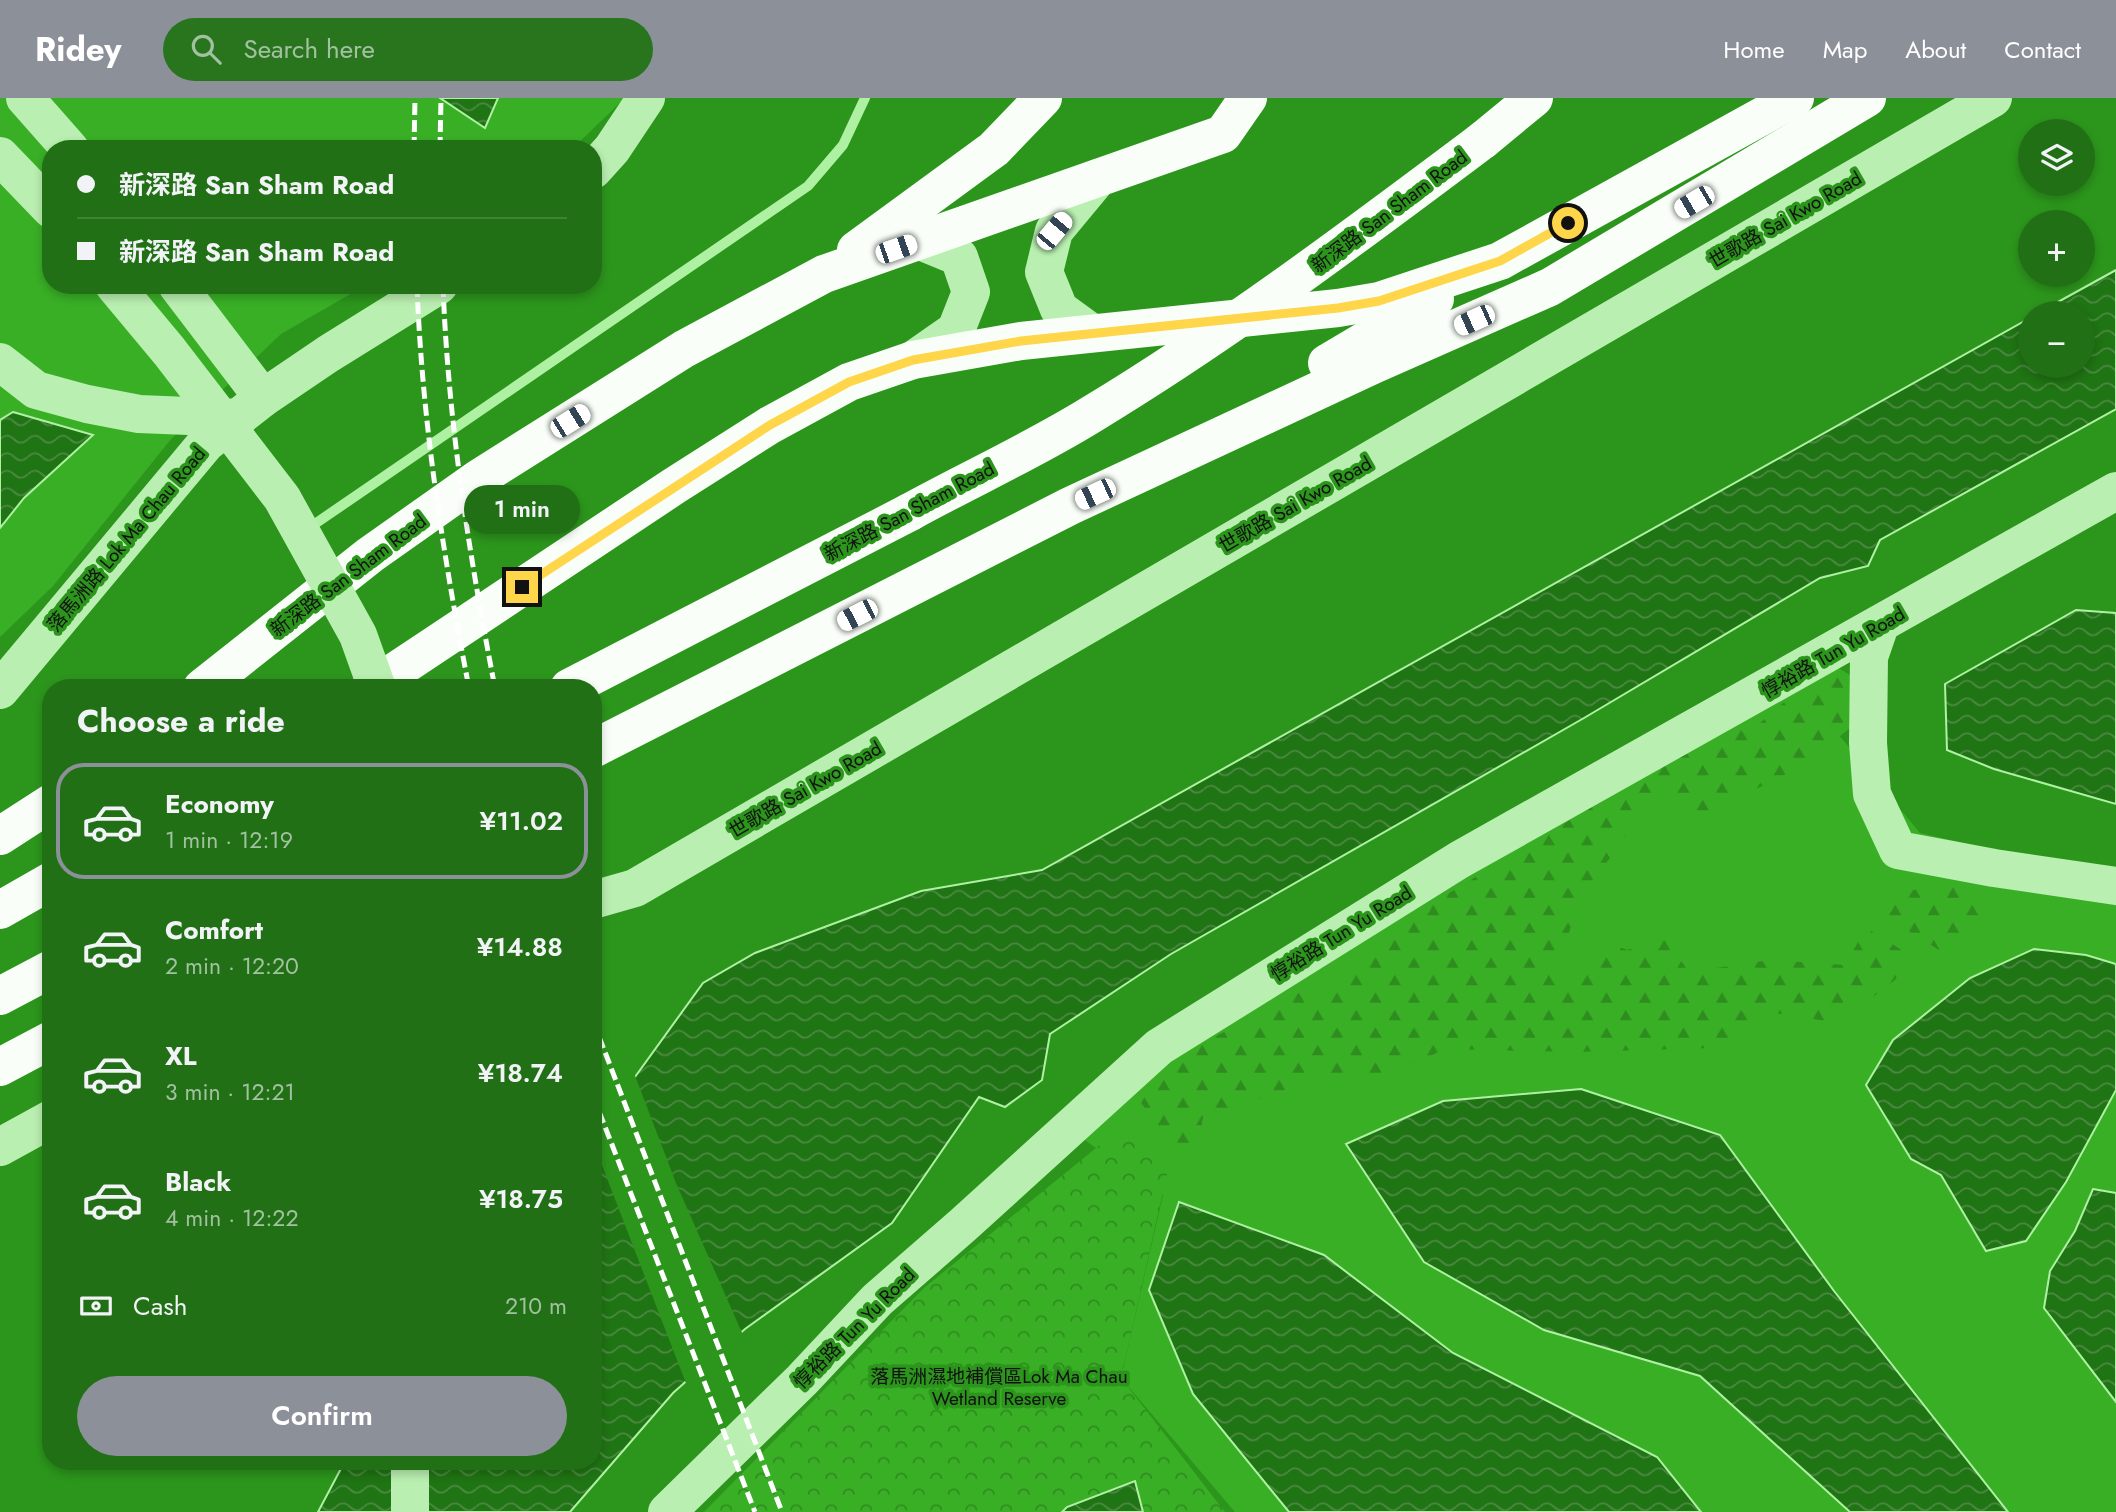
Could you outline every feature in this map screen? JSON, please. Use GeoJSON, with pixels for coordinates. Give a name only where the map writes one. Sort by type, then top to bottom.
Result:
{"type":"FeatureCollection","features":[{"type":"Feature","properties":{"kind":"main road","name":"新深路 San Sham Road"},"geometry":{"type":"LineString","coordinates":[[213,679],[370,555],[479,478],[684,349],[824,274],[994,149],[1044,98]]}},
{"type":"Feature","properties":{"kind":"main road","name":"新深路 San Sham Road"},"geometry":{"type":"LineString","coordinates":[[824,274],[1223,134],[1248,98]]}},
{"type":"Feature","properties":{"kind":"main road","name":"新深路 San Sham Road"},"geometry":{"type":"LineString","coordinates":[[586,679],[910,512],[1090,415],[1291,284],[1483,140],[1534,98]]}},
{"type":"Feature","properties":{"kind":"main road"},"geometry":{"type":"LineString","coordinates":[[1271,412],[1329,361],[1500,261],[1795,98]]}},
{"type":"Feature","properties":{"kind":"main road"},"geometry":{"type":"LineString","coordinates":[[602,744],[1070,506],[1550,286],[1867,98]]}},
{"type":"Feature","properties":{"kind":"main road"},"geometry":{"type":"LineString","coordinates":[[384,679],[770,425],[849,382],[913,360],[1021,341],[1338,308],[1379,301],[1500,261]]}},
{"type":"Feature","properties":{"kind":"main road"},"geometry":{"type":"LineString","coordinates":[[0,836],[42,809]]}},
{"type":"Feature","properties":{"kind":"main road"},"geometry":{"type":"LineString","coordinates":[[0,909],[42,886]]}},
{"type":"Feature","properties":{"kind":"main road"},"geometry":{"type":"LineString","coordinates":[[0,996],[42,974]]}},
{"type":"Feature","properties":{"kind":"main road"},"geometry":{"type":"LineString","coordinates":[[0,1067],[42,1045]]}},
{"type":"Feature","properties":{"kind":"street"},"geometry":{"type":"LineString","coordinates":[[24,98],[63,140]]}},
{"type":"Feature","properties":{"kind":"street"},"geometry":{"type":"LineString","coordinates":[[602,160],[646,98]]}},
{"type":"Feature","properties":{"kind":"street","name":"世歌路 Sai Kwo Road"},"geometry":{"type":"LineString","coordinates":[[602,897],[635,888],[1993,98]]}},
{"type":"Feature","properties":{"kind":"street"},"geometry":{"type":"LineString","coordinates":[[0,156],[42,200]]}},
{"type":"Feature","properties":{"kind":"street"},"geometry":{"type":"LineString","coordinates":[[1092,333],[1059,309],[1044,272],[1054,231],[1098,178]]}},
{"type":"Feature","properties":{"kind":"street"},"geometry":{"type":"LineString","coordinates":[[913,360],[956,330],[971,292],[959,257],[920,241]]}},
{"type":"Feature","properties":{"kind":"street"},"geometry":{"type":"LineString","coordinates":[[122,294],[282,498],[358,635],[374,679]]}},
{"type":"Feature","properties":{"kind":"street"},"geometry":{"type":"LineString","coordinates":[[0,362],[36,390],[139,414],[250,408],[182,294]]}},
{"type":"Feature","properties":{"kind":"street","name":"落馬洲路 Lok Ma Chau Road"},"geometry":{"type":"LineString","coordinates":[[0,690],[206,443],[250,408],[338,348],[425,294]]}},
{"type":"Feature","properties":{"kind":"street","name":"惇裕路 Tun Yu Road"},"geometry":{"type":"LineString","coordinates":[[667,1512],[802,1380],[877,1300],[1159,1047],[1459,860],[2116,491]]}},
{"type":"Feature","properties":{"kind":"street"},"geometry":{"type":"LineString","coordinates":[[1880,625],[1869,657],[1868,743],[1872,794],[1898,850],[1994,868],[2116,886]]}},
{"type":"Feature","properties":{"kind":"street"},"geometry":{"type":"LineString","coordinates":[[0,1147],[42,1124]]}},
{"type":"Feature","properties":{"kind":"street"},"geometry":{"type":"LineString","coordinates":[[410,1470],[410,1512]]}},
{"type":"Feature","properties":{"kind":"green space"},"geometry":{"type":"Polygon","coordinates":[[[0,98],[625,98],[581,140],[42,140],[42,294],[350,294],[281,334],[171,439],[53,586],[0,637],[0,98]]]}},
{"type":"Feature","properties":{"kind":"green space"},"geometry":{"type":"Polygon","coordinates":[[[1830,663],[1888,698],[1802,766],[1758,788],[1704,823],[1669,795],[1626,835],[1578,903],[1559,966],[1582,983],[1598,938],[1627,950],[1664,937],[1689,972],[1770,960],[1845,965],[1866,928],[1910,955],[1895,980],[1839,1023],[1775,1013],[1714,1048],[1574,1052],[1445,1049],[1382,1078],[1316,1080],[1203,1117],[1193,1177],[1135,1094],[1205,1042],[1300,992],[1334,996],[1351,969],[1396,925],[1684,751],[1760,723],[1830,663]]]}},
{"type":"Feature","properties":{"kind":"green space"},"geometry":{"type":"Polygon","coordinates":[[[1790,676],[1920,833],[2116,878],[2116,1512],[1235,1512],[1121,1378],[1163,1195],[1069,1129],[1159,1047],[1790,676]]]}},
{"type":"Feature","properties":{"kind":"green space"},"geometry":{"type":"Polygon","coordinates":[[[1954,879],[1982,918],[1939,950],[1882,915],[1910,891],[1954,879]]]}},
{"type":"Feature","properties":{"kind":"green space","name":"落馬洲濕地補償區Lok Ma Chau Wetland Reserve"},"geometry":{"type":"Polygon","coordinates":[[[1112,1135],[1171,1156],[1121,1378],[1225,1512],[704,1512],[924,1288],[1112,1135]]]}},
{"type":"Feature","properties":{"kind":"water"},"geometry":{"type":"Polygon","coordinates":[[[440,98],[498,98],[485,128],[440,98]]]}},
{"type":"Feature","properties":{"kind":"water"},"geometry":{"type":"Polygon","coordinates":[[[2116,270],[2116,409],[1880,540],[1868,566],[1820,578],[1584,718],[1171,954],[1050,1034],[1042,1080],[1005,1107],[979,1097],[892,1223],[745,1329],[673,1393],[570,1512],[318,1512],[340,1470],[602,1470],[602,1123],[703,983],[755,953],[921,891],[1042,870],[2018,325],[2018,378],[2095,378],[2095,301],[2060,301],[2085,287],[2095,287],[2095,282],[2116,270]]]}},
{"type":"Feature","properties":{"kind":"water"},"geometry":{"type":"Polygon","coordinates":[[[13,412],[93,435],[24,498],[0,528],[0,420],[13,412]]]}},
{"type":"Feature","properties":{"kind":"water"},"geometry":{"type":"Polygon","coordinates":[[[2076,610],[2116,613],[2116,804],[1994,769],[1947,750],[1945,684],[2076,610]]]}},
{"type":"Feature","properties":{"kind":"water"},"geometry":{"type":"Polygon","coordinates":[[[2034,949],[2086,955],[2116,964],[2116,1090],[2066,1182],[2026,1241],[1986,1251],[1941,1175],[1911,1159],[1866,1085],[1893,1040],[1970,978],[2034,949]]]}},
{"type":"Feature","properties":{"kind":"water"},"geometry":{"type":"Polygon","coordinates":[[[1581,1089],[1720,1135],[1834,1291],[2008,1512],[1850,1512],[1700,1376],[1544,1330],[1424,1262],[1346,1144],[1443,1101],[1581,1089]]]}},
{"type":"Feature","properties":{"kind":"water"},"geometry":{"type":"Polygon","coordinates":[[[2093,1189],[2116,1193],[2116,1402],[2044,1308],[2050,1271],[2075,1231],[2093,1189]]]}},
{"type":"Feature","properties":{"kind":"water"},"geometry":{"type":"Polygon","coordinates":[[[1179,1202],[1324,1255],[1453,1353],[1657,1457],[1701,1512],[1289,1512],[1193,1394],[1149,1290],[1179,1202]]]}},
{"type":"Feature","properties":{"kind":"water"},"geometry":{"type":"Polygon","coordinates":[[[1135,1481],[1143,1512],[1062,1512],[1067,1507],[1135,1481]]]}},
{"type":"Feature","properties":{"kind":"pier"},"geometry":{"type":"Polygon","coordinates":[[[634,1073],[676,1183],[743,1335],[687,1386],[602,1165],[602,1117],[634,1073]]]}},
{"type":"Feature","properties":{"kind":"waterway"},"geometry":{"type":"LineString","coordinates":[[306,530],[808,186],[843,145],[865,98]]}},
{"type":"Feature","properties":{"kind":"railway"},"geometry":{"type":"LineString","coordinates":[[414,140],[415,98]]}},
{"type":"Feature","properties":{"kind":"railway"},"geometry":{"type":"LineString","coordinates":[[440,140],[441,98]]}},
{"type":"Feature","properties":{"kind":"railway"},"geometry":{"type":"LineString","coordinates":[[418,294],[435,487],[467,679]]}},
{"type":"Feature","properties":{"kind":"railway"},"geometry":{"type":"LineString","coordinates":[[444,294],[461,487],[493,679]]}},
{"type":"Feature","properties":{"kind":"railway"},"geometry":{"type":"LineString","coordinates":[[602,1044],[782,1512]]}},
{"type":"Feature","properties":{"kind":"railway"},"geometry":{"type":"LineString","coordinates":[[602,1119],[755,1512]]}},
{"type":"Feature","properties":{"kind":"route"},"geometry":{"type":"LineString","coordinates":[[522,587],[770,425],[849,382],[913,360],[1021,341],[1338,308],[1379,301],[1500,261],[1568,223]]}}]}
